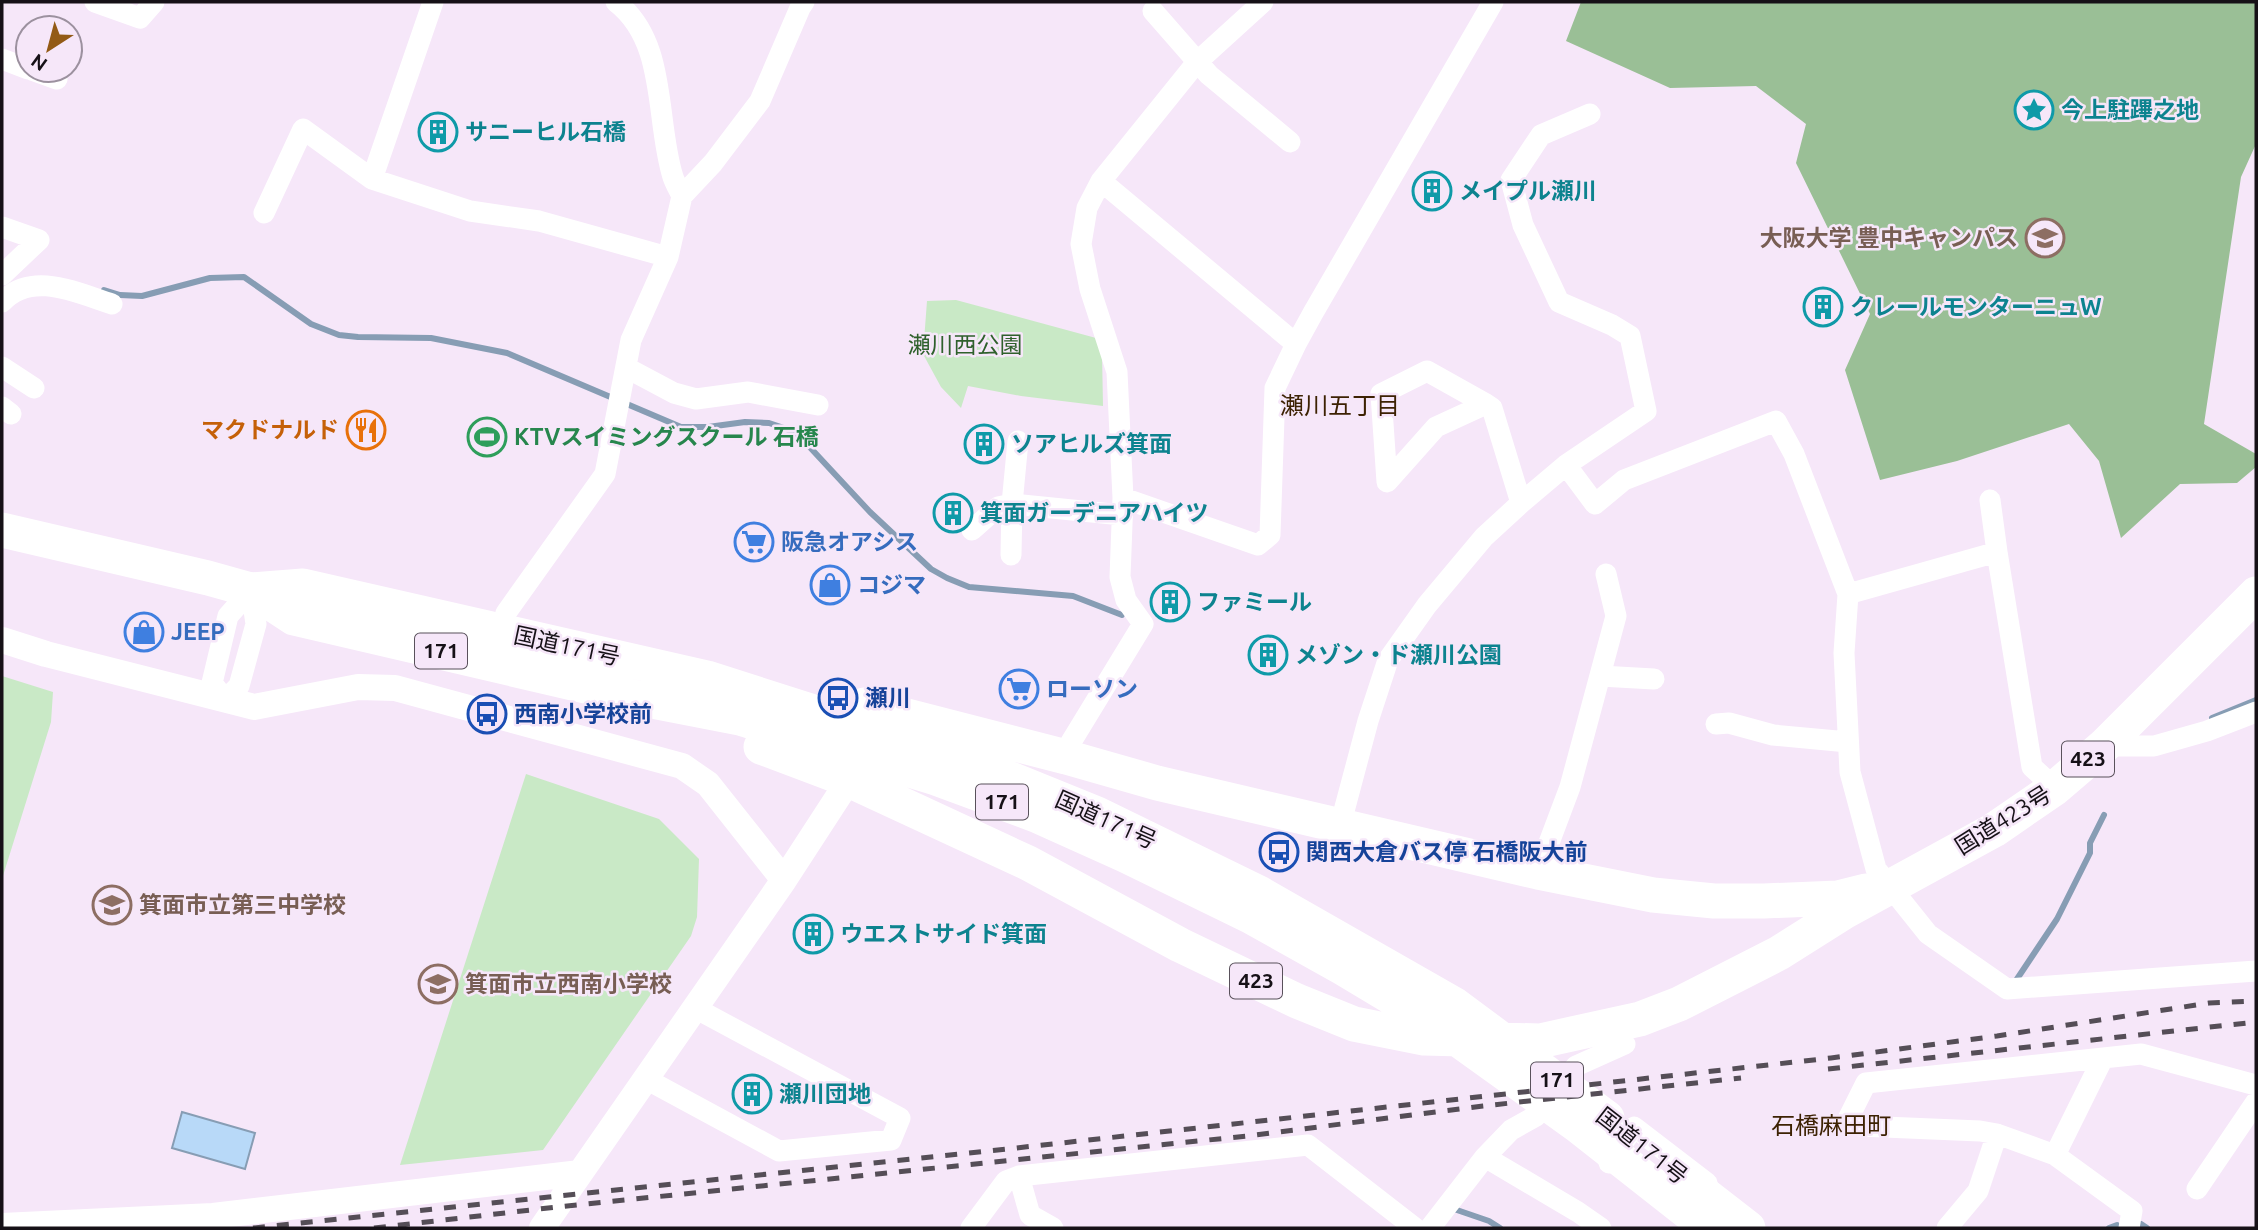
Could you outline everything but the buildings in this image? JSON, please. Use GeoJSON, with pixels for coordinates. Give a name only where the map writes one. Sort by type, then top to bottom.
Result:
{"type":"FeatureCollection","features":[{"type":"Feature","properties":{"kind":"highway","name":"国道171号"},"geometry":{"type":"LineString","coordinates":[[2,530],[251,590],[294,618],[637,698],[740,718],[936,778],[1036,815],[1250,916],[1455,1005],[1594,1108],[1748,1228]]}},
{"type":"Feature","properties":{"kind":"highway","name":"国道171号"},"geometry":{"type":"LineString","coordinates":[[251,590],[303,586],[707,678],[961,759],[1097,814],[1237,881],[1349,957],[1577,1125],[1709,1228]]}},
{"type":"Feature","properties":{"kind":"highway","name":"国道423号"},"geometry":{"type":"LineString","coordinates":[[1890,886],[1994,830],[2055,788],[2104,746],[2256,594]]}},
{"type":"Feature","properties":{"kind":"highway","name":"423"},"geometry":{"type":"LineString","coordinates":[[707,678],[838,698],[1157,783],[1538,872],[1653,895],[1714,901],[1763,901],[1838,898],[1890,886]]}},
{"type":"Feature","properties":{"kind":"highway","name":"423"},"geometry":{"type":"LineString","coordinates":[[637,698],[698,724],[849,780],[1028,863],[1180,945],[1297,1001],[1354,1024],[1424,1038],[1540,1041],[1612,1037],[1640,1019],[1679,1004],[1779,953],[1890,886]]}},
{"type":"Feature","properties":{"kind":"highway"},"geometry":{"type":"LineString","coordinates":[[1763,901],[1780,913],[1785,937],[1779,953]]}},
{"type":"Feature","properties":{"kind":"street"},"geometry":{"type":"LineString","coordinates":[[95,2],[141,18],[154,2]]}},
{"type":"Feature","properties":{"kind":"street"},"geometry":{"type":"LineString","coordinates":[[372,179],[433,2]]}},
{"type":"Feature","properties":{"kind":"street"},"geometry":{"type":"LineString","coordinates":[[616,2],[637,24],[650,52],[673,177],[682,196]]}},
{"type":"Feature","properties":{"kind":"street"},"geometry":{"type":"LineString","coordinates":[[1066,757],[1143,624],[1126,600],[1120,577],[1122,507],[1117,372],[1090,289],[1081,244],[1087,208],[1101,181],[1197,62],[1263,2]]}},
{"type":"Feature","properties":{"kind":"street"},"geometry":{"type":"LineString","coordinates":[[972,530],[998,507],[1012,504],[1122,507],[1258,545],[1270,535],[1275,388],[1296,344],[1493,2]]}},
{"type":"Feature","properties":{"kind":"street"},"geometry":{"type":"LineString","coordinates":[[501,632],[506,613],[605,474],[631,340],[668,257],[682,196],[713,163],[760,101],[800,4]]}},
{"type":"Feature","properties":{"kind":"street"},"geometry":{"type":"LineString","coordinates":[[1153,10],[1209,75],[1290,142]]}},
{"type":"Feature","properties":{"kind":"street"},"geometry":{"type":"LineString","coordinates":[[1340,826],[1368,721],[1388,660],[1427,605],[1484,537],[1521,503],[1566,465],[1646,411],[1630,336],[1612,325],[1559,302],[1523,225],[1511,180],[1541,135],[1590,114]]}},
{"type":"Feature","properties":{"kind":"street"},"geometry":{"type":"LineString","coordinates":[[264,213],[303,129],[372,179],[470,211],[539,221],[668,257]]}},
{"type":"Feature","properties":{"kind":"street"},"geometry":{"type":"LineString","coordinates":[[1101,181],[1296,344]]}},
{"type":"Feature","properties":{"kind":"street"},"geometry":{"type":"LineString","coordinates":[[2,227],[39,240],[2,275]]}},
{"type":"Feature","properties":{"kind":"street"},"geometry":{"type":"LineString","coordinates":[[2,302],[9,294],[30,285],[56,286],[112,304]]}},
{"type":"Feature","properties":{"kind":"street"},"geometry":{"type":"LineString","coordinates":[[2,367],[34,388]]}},
{"type":"Feature","properties":{"kind":"street"},"geometry":{"type":"LineString","coordinates":[[627,368],[674,393],[696,399],[748,392],[818,405]]}},
{"type":"Feature","properties":{"kind":"street"},"geometry":{"type":"LineString","coordinates":[[1486,404],[1436,427],[1387,482],[1381,394],[1427,371],[1486,404],[1492,408],[1521,503]]}},
{"type":"Feature","properties":{"kind":"street"},"geometry":{"type":"LineString","coordinates":[[1566,465],[1595,505],[1624,480],[1776,421],[1794,454],[1848,594],[1844,653],[1850,772],[1876,869],[1928,934],[2007,989],[2256,971]]}},
{"type":"Feature","properties":{"kind":"street"},"geometry":{"type":"LineString","coordinates":[[1011,555],[1012,504],[1018,441]]}},
{"type":"Feature","properties":{"kind":"street"},"geometry":{"type":"LineString","coordinates":[[1990,500],[2032,767],[2055,788]]}},
{"type":"Feature","properties":{"kind":"street"},"geometry":{"type":"LineString","coordinates":[[1848,594],[1997,552]]}},
{"type":"Feature","properties":{"kind":"street"},"geometry":{"type":"LineString","coordinates":[[1538,872],[1570,787],[1616,616],[1606,574]]}},
{"type":"Feature","properties":{"kind":"street"},"geometry":{"type":"LineString","coordinates":[[225,700],[212,683],[228,616],[251,590]]}},
{"type":"Feature","properties":{"kind":"street"},"geometry":{"type":"LineString","coordinates":[[225,700],[239,686],[256,624],[251,590]]}},
{"type":"Feature","properties":{"kind":"street"},"geometry":{"type":"LineString","coordinates":[[2,640],[46,654],[254,707],[358,687],[396,688],[682,766],[708,783],[784,880]]}},
{"type":"Feature","properties":{"kind":"street"},"geometry":{"type":"LineString","coordinates":[[1600,676],[1654,679]]}},
{"type":"Feature","properties":{"kind":"street"},"geometry":{"type":"LineString","coordinates":[[2104,746],[2154,746],[2207,731],[2256,712]]}},
{"type":"Feature","properties":{"kind":"street"},"geometry":{"type":"LineString","coordinates":[[1716,724],[1728,723],[1773,735],[1848,742]]}},
{"type":"Feature","properties":{"kind":"street"},"geometry":{"type":"LineString","coordinates":[[542,1228],[784,880],[849,780]]}},
{"type":"Feature","properties":{"kind":"street"},"geometry":{"type":"LineString","coordinates":[[646,1079],[779,1151],[891,1140],[900,1118],[695,1008]]}},
{"type":"Feature","properties":{"kind":"street"},"geometry":{"type":"LineString","coordinates":[[1430,1228],[1485,1157],[1511,1129],[1536,1116],[1576,1066],[1612,1037]]}},
{"type":"Feature","properties":{"kind":"street"},"geometry":{"type":"LineString","coordinates":[[2129,1228],[2132,1211],[2055,1155],[1997,1134],[1860,1126],[1849,1117],[1866,1083],[2141,1054],[2256,1085]]}},
{"type":"Feature","properties":{"kind":"street"},"geometry":{"type":"LineString","coordinates":[[2055,1155],[2102,1060]]}},
{"type":"Feature","properties":{"kind":"street"},"geometry":{"type":"LineString","coordinates":[[2197,1189],[2256,1102]]}},
{"type":"Feature","properties":{"kind":"street"},"geometry":{"type":"LineString","coordinates":[[1536,1116],[1685,1228]]}},
{"type":"Feature","properties":{"kind":"street"},"geometry":{"type":"LineString","coordinates":[[1606,1167],[1634,1127],[1767,1228]]}},
{"type":"Feature","properties":{"kind":"street"},"geometry":{"type":"LineString","coordinates":[[1947,1228],[1978,1191],[1997,1134]]}},
{"type":"Feature","properties":{"kind":"street"},"geometry":{"type":"LineString","coordinates":[[971,1228],[1006,1181],[1019,1176],[1308,1145],[1415,1228]]}},
{"type":"Feature","properties":{"kind":"street"},"geometry":{"type":"LineString","coordinates":[[1485,1157],[1601,1228]]}},
{"type":"Feature","properties":{"kind":"street"},"geometry":{"type":"LineString","coordinates":[[2,1226],[213,1216],[580,1173]]}},
{"type":"Feature","properties":{"kind":"street"},"geometry":{"type":"LineString","coordinates":[[1019,1176],[1030,1215],[1053,1228]]}},
{"type":"Feature","properties":{"kind":"green space","name":"大阪大学 豊中キャンパス"},"geometry":{"type":"Polygon","coordinates":[[[1581,2],[2256,2],[2256,144],[2241,177],[2204,424],[2256,454],[2256,467],[2237,483],[2180,484],[2121,538],[2099,461],[2069,424],[1957,461],[1880,480],[1845,370],[1870,314],[1796,163],[1806,124],[1756,86],[1670,88],[1566,41],[1581,2]]]}},
{"type":"Feature","properties":{"kind":"green space","name":"瀬川西公園"},"geometry":{"type":"Polygon","coordinates":[[[956,300],[1096,338],[1102,353],[1103,406],[1021,396],[968,386],[961,408],[941,387],[923,354],[927,301],[956,300]]]}},
{"type":"Feature","properties":{"kind":"green space"},"geometry":{"type":"Polygon","coordinates":[[[2,676],[53,692],[51,722],[2,879],[2,676]]]}},
{"type":"Feature","properties":{"kind":"green space"},"geometry":{"type":"Polygon","coordinates":[[[526,774],[659,819],[699,859],[697,917],[691,936],[543,1150],[400,1165],[526,774]]]}},
{"type":"Feature","properties":{"kind":"water"},"geometry":{"type":"Polygon","coordinates":[[[182,1112],[255,1133],[245,1169],[172,1148],[182,1112]]]}},
{"type":"Feature","properties":{"kind":"waterway"},"geometry":{"type":"LineString","coordinates":[[104,290],[120,295],[142,296],[210,278],[244,277],[311,324],[339,335],[431,338],[507,353],[681,427],[769,423],[787,429],[805,442],[870,512],[931,569],[947,578],[969,587],[1073,596],[1122,615]]}},
{"type":"Feature","properties":{"kind":"waterway"},"geometry":{"type":"LineString","coordinates":[[2212,718],[2256,700]]}},
{"type":"Feature","properties":{"kind":"waterway"},"geometry":{"type":"LineString","coordinates":[[2017,979],[2057,919],[2090,853],[2090,843],[2104,815]]}},
{"type":"Feature","properties":{"kind":"waterway"},"geometry":{"type":"LineString","coordinates":[[1451,1212],[1454,1209],[1489,1221],[1500,1228]]}},
{"type":"Feature","properties":{"kind":"waterway"},"geometry":{"type":"LineString","coordinates":[[2141,1224],[2147,1228]]}},
{"type":"Feature","properties":{"kind":"waterway"},"geometry":{"type":"LineString","coordinates":[[2109,1228],[2117,1225]]}},
{"type":"Feature","properties":{"kind":"railway"},"geometry":{"type":"LineString","coordinates":[[253,1228],[1016,1148],[1831,1058],[1997,1036],[2209,1003],[2256,1001]]}},
{"type":"Feature","properties":{"kind":"railway"},"geometry":{"type":"LineString","coordinates":[[1828,1069],[2256,1022]]}},
{"type":"Feature","properties":{"kind":"railway"},"geometry":{"type":"LineString","coordinates":[[374,1228],[1247,1136],[1483,1106],[1741,1078]]}},
{"type":"Feature","properties":{"kind":"place","name":"今上駐蹕之地"},"geometry":{"type":"Point","coordinates":[2034,110]}},
{"type":"Feature","properties":{"kind":"place","name":"サニーヒル石橋"},"geometry":{"type":"Point","coordinates":[438,132]}},
{"type":"Feature","properties":{"kind":"place","name":"メイプル瀬川"},"geometry":{"type":"Point","coordinates":[1432,191]}},
{"type":"Feature","properties":{"kind":"place","name":"大阪大学 豊中キャンパス"},"geometry":{"type":"Point","coordinates":[2045,238]}},
{"type":"Feature","properties":{"kind":"place","name":"クレールモンターニュW"},"geometry":{"type":"Point","coordinates":[1823,307]}},
{"type":"Feature","properties":{"kind":"place","name":"マクドナルド"},"geometry":{"type":"Point","coordinates":[366,430]}},
{"type":"Feature","properties":{"kind":"place","name":"KTVスイミングスクール 石橋"},"geometry":{"type":"Point","coordinates":[487,437]}},
{"type":"Feature","properties":{"kind":"place","name":"ソアヒルズ箕面"},"geometry":{"type":"Point","coordinates":[984,444]}},
{"type":"Feature","properties":{"kind":"place","name":"箕面ガーデニアハイツ"},"geometry":{"type":"Point","coordinates":[953,513]}},
{"type":"Feature","properties":{"kind":"place","name":"阪急オアシス"},"geometry":{"type":"Point","coordinates":[754,542]}},
{"type":"Feature","properties":{"kind":"place","name":"コジマ"},"geometry":{"type":"Point","coordinates":[830,585]}},
{"type":"Feature","properties":{"kind":"place","name":"ファミール"},"geometry":{"type":"Point","coordinates":[1170,602]}},
{"type":"Feature","properties":{"kind":"place","name":"JEEP"},"geometry":{"type":"Point","coordinates":[144,632]}},
{"type":"Feature","properties":{"kind":"place","name":"メゾン・ド瀬川公園"},"geometry":{"type":"Point","coordinates":[1268,655]}},
{"type":"Feature","properties":{"kind":"place","name":"ローソン"},"geometry":{"type":"Point","coordinates":[1019,689]}},
{"type":"Feature","properties":{"kind":"place","name":"瀬川"},"geometry":{"type":"Point","coordinates":[838,698]}},
{"type":"Feature","properties":{"kind":"place","name":"西南小学校前"},"geometry":{"type":"Point","coordinates":[487,714]}},
{"type":"Feature","properties":{"kind":"place","name":"関西大倉バス停 石橋阪大前"},"geometry":{"type":"Point","coordinates":[1279,852]}},
{"type":"Feature","properties":{"kind":"place","name":"箕面市立第三中学校"},"geometry":{"type":"Point","coordinates":[112,905]}},
{"type":"Feature","properties":{"kind":"place","name":"ウエストサイド箕面"},"geometry":{"type":"Point","coordinates":[813,934]}},
{"type":"Feature","properties":{"kind":"place","name":"箕面市立西南小学校"},"geometry":{"type":"Point","coordinates":[438,984]}},
{"type":"Feature","properties":{"kind":"place","name":"瀬川団地"},"geometry":{"type":"Point","coordinates":[752,1094]}},
{"type":"Feature","properties":{"kind":"district","name":"瀬川五丁目"},"geometry":{"type":"Point","coordinates":[1340,406]}},
{"type":"Feature","properties":{"kind":"district","name":"石橋麻田町"},"geometry":{"type":"Point","coordinates":[1831,1126]}}]}
